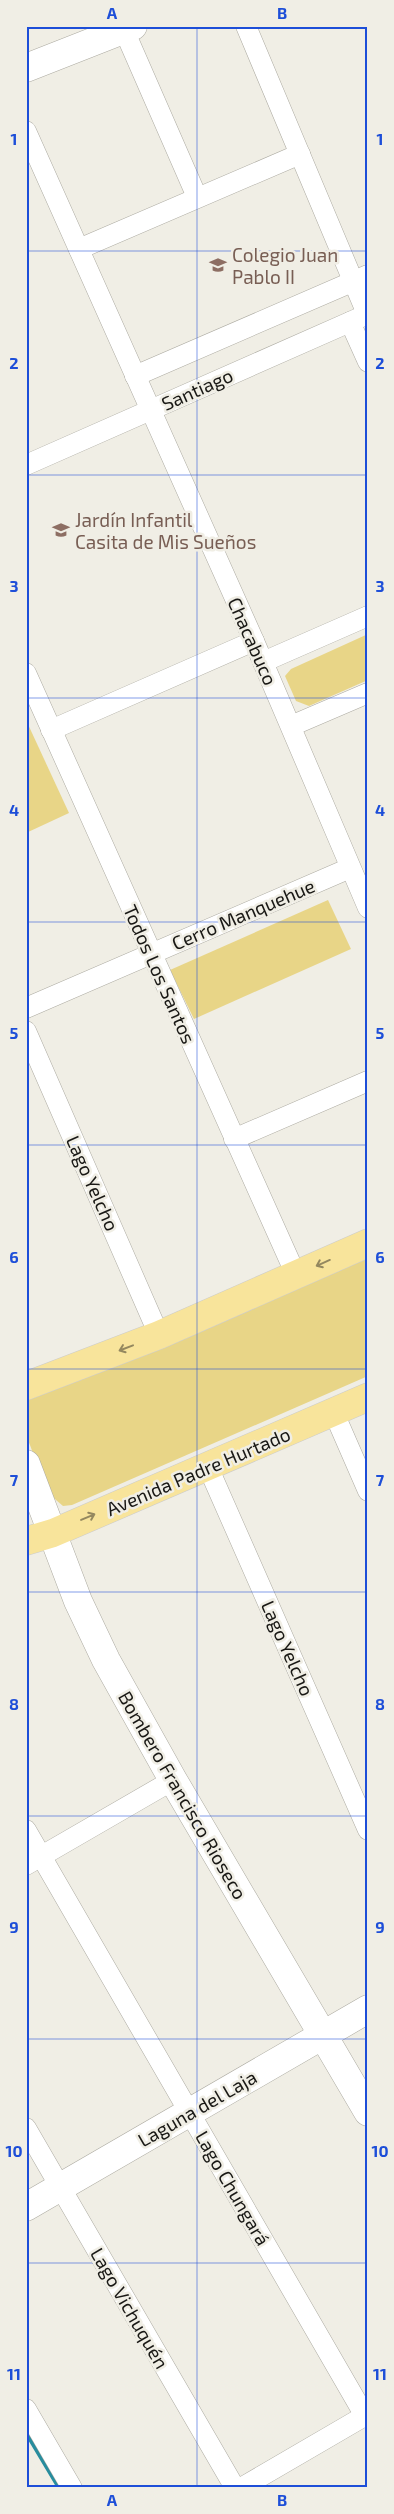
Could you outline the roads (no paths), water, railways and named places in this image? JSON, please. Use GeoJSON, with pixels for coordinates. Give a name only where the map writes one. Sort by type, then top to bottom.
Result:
{"type":"FeatureCollection","features":[{"type":"Feature","properties":{"kind":"main road"},"geometry":{"type":"LineString","coordinates":[[26,1386],[159,1335],[368,1243]]}},
{"type":"Feature","properties":{"kind":"main road","name":"Avenida Padre Hurtado"},"geometry":{"type":"LineString","coordinates":[[26,1541],[208,1467],[368,1397]]}},
{"type":"Feature","properties":{"kind":"street"},"geometry":{"type":"LineString","coordinates":[[246,26],[300,154],[360,278],[362,317],[368,362]]}},
{"type":"Feature","properties":{"kind":"street"},"geometry":{"type":"LineString","coordinates":[[26,68],[129,28],[196,197]]}},
{"type":"Feature","properties":{"kind":"street","name":"Chacabuco"},"geometry":{"type":"LineString","coordinates":[[26,131],[149,410],[254,641],[368,908]]}},
{"type":"Feature","properties":{"kind":"street"},"geometry":{"type":"LineString","coordinates":[[79,249],[196,197],[300,154]]}},
{"type":"Feature","properties":{"kind":"street","name":"Santiago"},"geometry":{"type":"LineString","coordinates":[[135,376],[360,278]]}},
{"type":"Feature","properties":{"kind":"street","name":"Santiago"},"geometry":{"type":"LineString","coordinates":[[28,458],[149,410],[362,317]]}},
{"type":"Feature","properties":{"kind":"street"},"geometry":{"type":"LineString","coordinates":[[263,662],[368,616]]}},
{"type":"Feature","properties":{"kind":"street"},"geometry":{"type":"LineString","coordinates":[[51,730],[254,641]]}},
{"type":"Feature","properties":{"kind":"street","name":"Todos Los Santos"},"geometry":{"type":"LineString","coordinates":[[26,673],[296,1274]]}},
{"type":"Feature","properties":{"kind":"street"},"geometry":{"type":"LineString","coordinates":[[291,726],[368,693]]}},
{"type":"Feature","properties":{"kind":"street","name":"Cerro Manquehue"},"geometry":{"type":"LineString","coordinates":[[26,1008],[350,868]]}},
{"type":"Feature","properties":{"kind":"street","name":"Lago Yelcho"},"geometry":{"type":"LineString","coordinates":[[26,1030],[159,1335]]}},
{"type":"Feature","properties":{"kind":"street"},"geometry":{"type":"LineString","coordinates":[[234,1139],[368,1081]]}},
{"type":"Feature","properties":{"kind":"street"},"geometry":{"type":"LineString","coordinates":[[334,1413],[368,1491]]}},
{"type":"Feature","properties":{"kind":"street","name":"Bombero Francisco Rioseco"},"geometry":{"type":"LineString","coordinates":[[26,1464],[78,1601],[93,1633],[173,1780],[368,2112]]}},
{"type":"Feature","properties":{"kind":"street","name":"Lago Yelcho"},"geometry":{"type":"LineString","coordinates":[[208,1467],[368,1830]]}},
{"type":"Feature","properties":{"kind":"street"},"geometry":{"type":"LineString","coordinates":[[34,1861],[173,1780]]}},
{"type":"Feature","properties":{"kind":"street","name":"Lago Chungará"},"geometry":{"type":"LineString","coordinates":[[26,1830],[34,1861],[190,2112],[366,2415]]}},
{"type":"Feature","properties":{"kind":"street","name":"Laguna del Laja"},"geometry":{"type":"LineString","coordinates":[[26,2208],[368,2009]]}},
{"type":"Feature","properties":{"kind":"street","name":"Lago Vichuquén"},"geometry":{"type":"LineString","coordinates":[[26,2128],[235,2488]]}},
{"type":"Feature","properties":{"kind":"street"},"geometry":{"type":"LineString","coordinates":[[26,2409],[72,2488]]}},
{"type":"Feature","properties":{"kind":"street"},"geometry":{"type":"LineString","coordinates":[[241,2488],[366,2415]]}},
{"type":"Feature","properties":{"kind":"waterway"},"geometry":{"type":"LineString","coordinates":[[26,2431],[60,2488]]}},
{"type":"Feature","properties":{"kind":"place","name":"Colegio Juan Pablo II"},"geometry":{"type":"Point","coordinates":[218,265]}},
{"type":"Feature","properties":{"kind":"place","name":"Jardín Infantil Casita de Mis Sueños"},"geometry":{"type":"Point","coordinates":[61,530]}}]}
